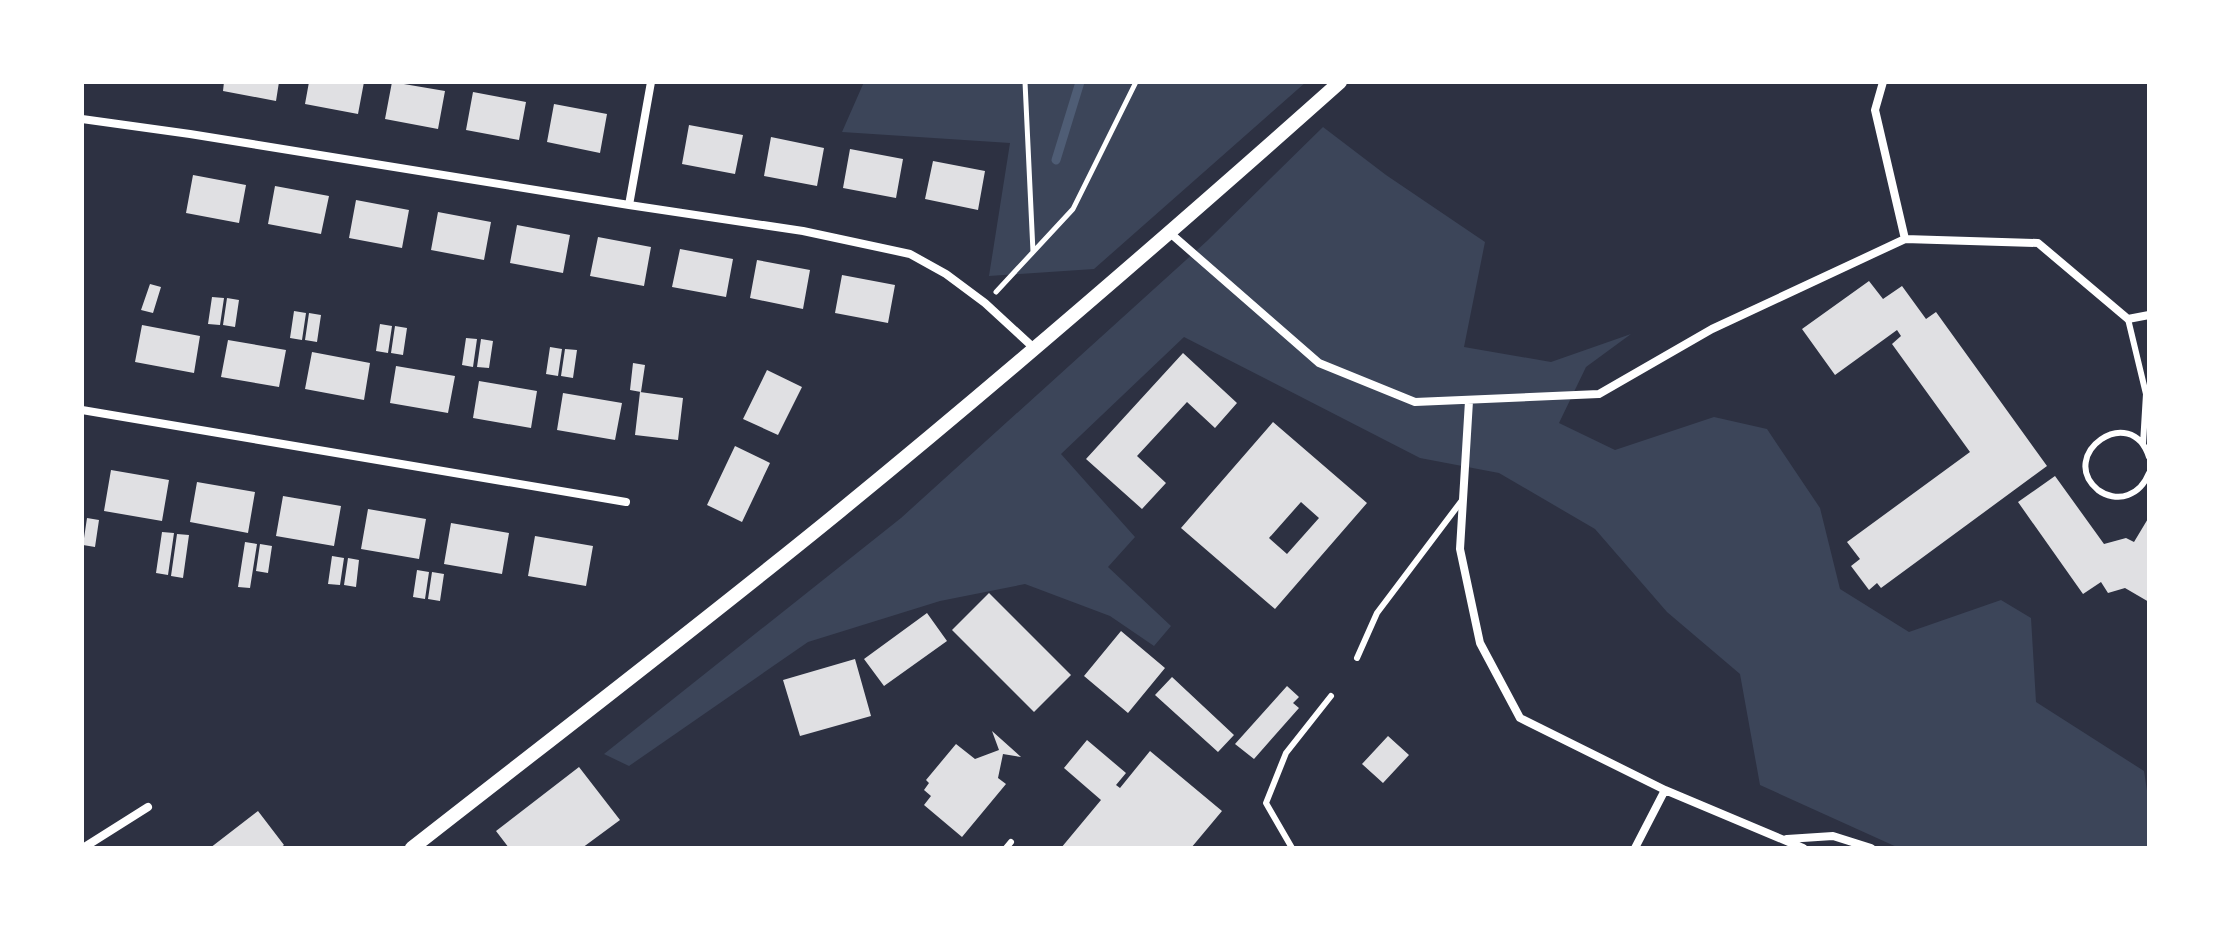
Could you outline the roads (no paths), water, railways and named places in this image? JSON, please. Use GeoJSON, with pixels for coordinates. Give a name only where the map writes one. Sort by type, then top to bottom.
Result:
{"type":"FeatureCollection","features":[{"type":"Feature","properties":{"kind":"street"},"geometry":{"type":"LineString","coordinates":[[629,205],[651,82]]}},
{"type":"Feature","properties":{"kind":"street"},"geometry":{"type":"LineString","coordinates":[[412,848],[839,512],[1035,349],[1340,82]]}},
{"type":"Feature","properties":{"kind":"street"},"geometry":{"type":"LineString","coordinates":[[1883,82],[1875,110],[1905,239]]}},
{"type":"Feature","properties":{"kind":"street"},"geometry":{"type":"LineString","coordinates":[[82,119],[803,231],[910,254],[946,274],[985,303],[1035,349]]}},
{"type":"Feature","properties":{"kind":"street"},"geometry":{"type":"LineString","coordinates":[[1170,233],[1319,363],[1415,402],[1599,394],[1712,329],[1905,239],[2038,243],[2128,319],[2149,315]]}},
{"type":"Feature","properties":{"kind":"street"},"geometry":{"type":"LineString","coordinates":[[1469,401],[1460,549],[1480,643],[1520,718],[1665,790],[1803,848]]}},
{"type":"Feature","properties":{"kind":"street"},"geometry":{"type":"LineString","coordinates":[[82,410],[626,502]]}},
{"type":"Feature","properties":{"kind":"street"},"geometry":{"type":"LineString","coordinates":[[1635,848],[1665,790]]}},
{"type":"Feature","properties":{"kind":"street"},"geometry":{"type":"LineString","coordinates":[[83,848],[148,807]]}},
{"type":"Feature","properties":{"kind":"street"},"geometry":{"type":"LineString","coordinates":[[1786,839],[1833,836],[1871,848]]}},
{"type":"Feature","properties":{"kind":"lane"},"geometry":{"type":"LineString","coordinates":[[2128,319],[2146,394],[2143,444],[2149,457]]}},
{"type":"Feature","properties":{"kind":"lane"},"geometry":{"type":"LineString","coordinates":[[2143,444],[2125,433],[2104,436],[2089,451],[2087,471],[2097,489],[2116,497],[2136,491],[2149,474]]}},
{"type":"Feature","properties":{"kind":"lane"},"geometry":{"type":"LineString","coordinates":[[1357,658],[1377,613],[1463,498]]}},
{"type":"Feature","properties":{"kind":"lane"},"geometry":{"type":"LineString","coordinates":[[1292,848],[1266,803],[1286,753],[1331,696]]}},
{"type":"Feature","properties":{"kind":"waterway"},"geometry":{"type":"LineString","coordinates":[[1056,160],[1080,82]]}}]}
